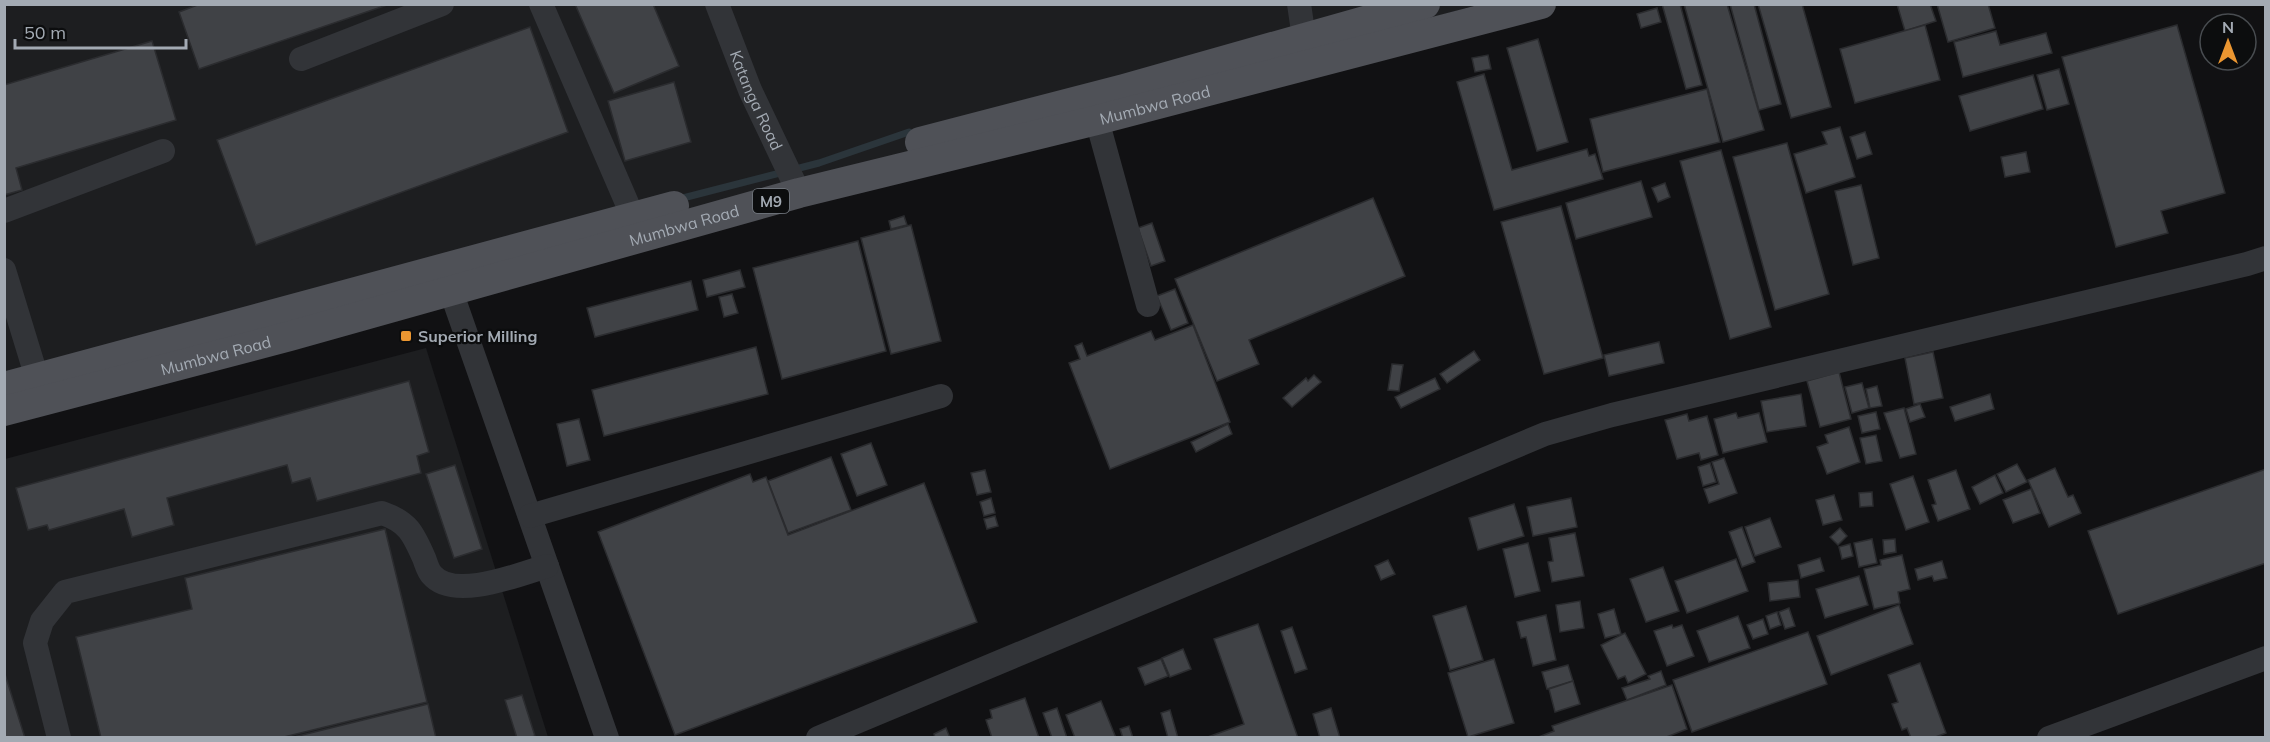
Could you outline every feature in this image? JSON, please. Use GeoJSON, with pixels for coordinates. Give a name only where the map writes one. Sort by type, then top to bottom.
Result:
{"type":"FeatureCollection","features":[{"type":"Feature","properties":{"kind":"main road","name":"Mumbwa Road"},"geometry":{"type":"LineString","coordinates":[[4,411],[447,280],[796,184],[1425,4]]}},
{"type":"Feature","properties":{"kind":"main road","name":"Mumbwa Road"},"geometry":{"type":"LineString","coordinates":[[4,387],[447,280],[633,218],[1097,120],[1541,4]]}},
{"type":"Feature","properties":{"kind":"street"},"geometry":{"type":"LineString","coordinates":[[301,59],[442,4]]}},
{"type":"Feature","properties":{"kind":"street"},"geometry":{"type":"LineString","coordinates":[[541,4],[633,218]]}},
{"type":"Feature","properties":{"kind":"street","name":"Katanga Road"},"geometry":{"type":"LineString","coordinates":[[717,4],[750,90],[796,184]]}},
{"type":"Feature","properties":{"kind":"street"},"geometry":{"type":"LineString","coordinates":[[1299,4],[1304,38]]}},
{"type":"Feature","properties":{"kind":"street"},"geometry":{"type":"LineString","coordinates":[[1097,120],[1148,305]]}},
{"type":"Feature","properties":{"kind":"street"},"geometry":{"type":"LineString","coordinates":[[4,211],[163,151]]}},
{"type":"Feature","properties":{"kind":"street"},"geometry":{"type":"LineString","coordinates":[[818,738],[1545,434],[1611,415],[2265,258]]}},
{"type":"Feature","properties":{"kind":"street"},"geometry":{"type":"LineString","coordinates":[[4,270],[37,378]]}},
{"type":"Feature","properties":{"kind":"street"},"geometry":{"type":"LineString","coordinates":[[447,280],[607,738]]}},
{"type":"Feature","properties":{"kind":"street"},"geometry":{"type":"LineString","coordinates":[[530,516],[941,396]]}},
{"type":"Feature","properties":{"kind":"street"},"geometry":{"type":"LineString","coordinates":[[59,738],[35,643],[42,621],[65,592],[382,513],[402,520],[417,541],[431,575],[444,584],[482,586],[548,566]]}},
{"type":"Feature","properties":{"kind":"street"},"geometry":{"type":"LineString","coordinates":[[2049,738],[2265,658]]}},
{"type":"Feature","properties":{"kind":"shaded area"},"geometry":{"type":"Polygon","coordinates":[[[4,5],[1477,5],[803,193],[5,380],[4,5]]]}},
{"type":"Feature","properties":{"kind":"shaded area"},"geometry":{"type":"Polygon","coordinates":[[[426,348],[548,737],[5,738],[5,459],[426,348]]]}},
{"type":"Feature","properties":{"kind":"building"},"geometry":{"type":"Polygon","coordinates":[[[200,4],[390,4],[199,69],[179,12],[200,4]]]}},
{"type":"Feature","properties":{"kind":"building"},"geometry":{"type":"Polygon","coordinates":[[[575,4],[653,4],[679,66],[614,93],[575,4]]]}},
{"type":"Feature","properties":{"kind":"building"},"geometry":{"type":"Polygon","coordinates":[[[1662,4],[1680,4],[1702,85],[1686,89],[1662,4]]]}},
{"type":"Feature","properties":{"kind":"building"},"geometry":{"type":"Polygon","coordinates":[[[1684,4],[1727,4],[1764,130],[1723,142],[1684,4]]]}},
{"type":"Feature","properties":{"kind":"building"},"geometry":{"type":"Polygon","coordinates":[[[1730,4],[1754,4],[1781,104],[1759,110],[1730,4]]]}},
{"type":"Feature","properties":{"kind":"building"},"geometry":{"type":"Polygon","coordinates":[[[1758,4],[1802,4],[1831,107],[1791,118],[1758,4]]]}},
{"type":"Feature","properties":{"kind":"building"},"geometry":{"type":"Polygon","coordinates":[[[1897,4],[1930,4],[1936,21],[1905,31],[1897,4]]]}},
{"type":"Feature","properties":{"kind":"building"},"geometry":{"type":"Polygon","coordinates":[[[1937,4],[1988,4],[1995,28],[1948,42],[1937,4]]]}},
{"type":"Feature","properties":{"kind":"building"},"geometry":{"type":"Polygon","coordinates":[[[1657,8],[1661,22],[1641,28],[1637,14],[1657,8]]]}},
{"type":"Feature","properties":{"kind":"building"},"geometry":{"type":"Polygon","coordinates":[[[1925,25],[1940,80],[1855,103],[1840,49],[1925,25]]]}},
{"type":"Feature","properties":{"kind":"building"},"geometry":{"type":"Polygon","coordinates":[[[2177,25],[2225,193],[2161,211],[2168,233],[2116,247],[2062,57],[2177,25]]]}},
{"type":"Feature","properties":{"kind":"building"},"geometry":{"type":"Polygon","coordinates":[[[530,27],[568,132],[256,245],[217,140],[530,27]]]}},
{"type":"Feature","properties":{"kind":"building"},"geometry":{"type":"Polygon","coordinates":[[[1996,31],[2000,45],[2046,33],[2052,53],[1963,77],[1954,42],[1996,31]]]}},
{"type":"Feature","properties":{"kind":"building"},"geometry":{"type":"Polygon","coordinates":[[[1538,39],[1568,142],[1537,151],[1507,48],[1538,39]]]}},
{"type":"Feature","properties":{"kind":"building"},"geometry":{"type":"Polygon","coordinates":[[[152,41],[176,120],[16,168],[22,190],[4,195],[4,85],[152,41]]]}},
{"type":"Feature","properties":{"kind":"building"},"geometry":{"type":"Polygon","coordinates":[[[1488,55],[1491,69],[1475,72],[1472,58],[1488,55]]]}},
{"type":"Feature","properties":{"kind":"building"},"geometry":{"type":"Polygon","coordinates":[[[2059,69],[2069,104],[2047,110],[2037,75],[2059,69]]]}},
{"type":"Feature","properties":{"kind":"building"},"geometry":{"type":"Polygon","coordinates":[[[1484,74],[1512,170],[1587,149],[1589,156],[1595,154],[1603,179],[1494,210],[1457,82],[1484,74]]]}},
{"type":"Feature","properties":{"kind":"building"},"geometry":{"type":"Polygon","coordinates":[[[2033,75],[2043,109],[1970,131],[1959,96],[2033,75]]]}},
{"type":"Feature","properties":{"kind":"building"},"geometry":{"type":"Polygon","coordinates":[[[674,82],[691,142],[625,161],[608,101],[674,82]]]}},
{"type":"Feature","properties":{"kind":"building"},"geometry":{"type":"Polygon","coordinates":[[[1707,89],[1720,142],[1603,172],[1590,119],[1707,89]]]}},
{"type":"Feature","properties":{"kind":"building"},"geometry":{"type":"Polygon","coordinates":[[[1840,127],[1855,177],[1806,193],[1794,154],[1827,144],[1822,132],[1840,127]]]}},
{"type":"Feature","properties":{"kind":"building"},"geometry":{"type":"Polygon","coordinates":[[[1865,132],[1872,154],[1857,159],[1850,137],[1865,132]]]}},
{"type":"Feature","properties":{"kind":"building"},"geometry":{"type":"Polygon","coordinates":[[[1787,143],[1829,294],[1775,310],[1733,157],[1787,143]]]}},
{"type":"Feature","properties":{"kind":"building"},"geometry":{"type":"Polygon","coordinates":[[[1721,150],[1771,327],[1730,339],[1680,161],[1721,150]]]}},
{"type":"Feature","properties":{"kind":"building"},"geometry":{"type":"Polygon","coordinates":[[[2026,152],[2030,172],[2005,177],[2001,157],[2026,152]]]}},
{"type":"Feature","properties":{"kind":"building"},"geometry":{"type":"Polygon","coordinates":[[[1641,181],[1652,217],[1576,239],[1566,203],[1641,181]]]}},
{"type":"Feature","properties":{"kind":"building"},"geometry":{"type":"Polygon","coordinates":[[[1665,183],[1670,197],[1658,202],[1652,188],[1665,183]]]}},
{"type":"Feature","properties":{"kind":"building"},"geometry":{"type":"Polygon","coordinates":[[[1861,185],[1879,258],[1853,265],[1835,191],[1861,185]]]}},
{"type":"Feature","properties":{"kind":"building"},"geometry":{"type":"Polygon","coordinates":[[[1373,198],[1405,276],[1249,340],[1259,364],[1217,381],[1175,279],[1373,198]]]}},
{"type":"Feature","properties":{"kind":"building"},"geometry":{"type":"Polygon","coordinates":[[[1561,206],[1603,358],[1544,374],[1501,222],[1561,206]]]}},
{"type":"Feature","properties":{"kind":"building"},"geometry":{"type":"Polygon","coordinates":[[[904,216],[907,225],[891,229],[889,221],[904,216]]]}},
{"type":"Feature","properties":{"kind":"building"},"geometry":{"type":"Polygon","coordinates":[[[1152,223],[1165,261],[1151,266],[1138,228],[1152,223]]]}},
{"type":"Feature","properties":{"kind":"building"},"geometry":{"type":"Polygon","coordinates":[[[911,225],[941,341],[891,354],[861,238],[911,225]]]}},
{"type":"Feature","properties":{"kind":"building"},"geometry":{"type":"Polygon","coordinates":[[[858,241],[886,351],[782,379],[753,268],[858,241]]]}},
{"type":"Feature","properties":{"kind":"building"},"geometry":{"type":"Polygon","coordinates":[[[740,270],[745,287],[707,297],[703,280],[740,270]]]}},
{"type":"Feature","properties":{"kind":"building"},"geometry":{"type":"Polygon","coordinates":[[[691,281],[698,310],[595,337],[587,308],[691,281]]]}},
{"type":"Feature","properties":{"kind":"building"},"geometry":{"type":"Polygon","coordinates":[[[1175,289],[1188,323],[1171,330],[1157,296],[1175,289]]]}},
{"type":"Feature","properties":{"kind":"building"},"geometry":{"type":"Polygon","coordinates":[[[732,294],[738,313],[724,317],[719,297],[732,294]]]}},
{"type":"Feature","properties":{"kind":"building"},"geometry":{"type":"Polygon","coordinates":[[[1193,325],[1230,422],[1110,469],[1069,363],[1080,359],[1075,346],[1082,343],[1087,356],[1151,331],[1155,340],[1193,325]]]}},
{"type":"Feature","properties":{"kind":"building"},"geometry":{"type":"Polygon","coordinates":[[[1659,342],[1664,363],[1609,376],[1604,355],[1659,342]]]}},
{"type":"Feature","properties":{"kind":"building"},"geometry":{"type":"Polygon","coordinates":[[[756,347],[768,394],[604,436],[592,390],[756,347]]]}},
{"type":"Feature","properties":{"kind":"building"},"geometry":{"type":"Polygon","coordinates":[[[1474,351],[1480,360],[1447,383],[1440,374],[1474,351]]]}},
{"type":"Feature","properties":{"kind":"building"},"geometry":{"type":"Polygon","coordinates":[[[1933,352],[1943,398],[1914,404],[1905,358],[1933,352]]]}},
{"type":"Feature","properties":{"kind":"building"},"geometry":{"type":"Polygon","coordinates":[[[1392,364],[1403,365],[1399,391],[1388,390],[1392,364]]]}},
{"type":"Feature","properties":{"kind":"building"},"geometry":{"type":"Polygon","coordinates":[[[1839,372],[1851,419],[1820,427],[1807,381],[1839,372]]]}},
{"type":"Feature","properties":{"kind":"building"},"geometry":{"type":"Polygon","coordinates":[[[1314,375],[1321,382],[1292,407],[1283,398],[1306,378],[1308,381],[1314,375]]]}},
{"type":"Feature","properties":{"kind":"building"},"geometry":{"type":"Polygon","coordinates":[[[1435,378],[1440,389],[1401,408],[1395,397],[1435,378]]]}},
{"type":"Feature","properties":{"kind":"building"},"geometry":{"type":"Polygon","coordinates":[[[409,381],[429,452],[417,456],[421,473],[317,501],[310,478],[292,483],[287,465],[167,498],[174,525],[132,537],[124,509],[49,530],[47,525],[28,530],[16,488],[409,381]]]}},
{"type":"Feature","properties":{"kind":"building"},"geometry":{"type":"Polygon","coordinates":[[[1862,383],[1869,408],[1852,413],[1845,387],[1862,383]]]}},
{"type":"Feature","properties":{"kind":"building"},"geometry":{"type":"Polygon","coordinates":[[[1877,386],[1882,406],[1870,408],[1866,389],[1877,386]]]}},
{"type":"Feature","properties":{"kind":"building"},"geometry":{"type":"Polygon","coordinates":[[[1801,394],[1806,426],[1767,432],[1761,401],[1801,394]]]}},
{"type":"Feature","properties":{"kind":"building"},"geometry":{"type":"Polygon","coordinates":[[[1990,394],[1994,409],[1955,421],[1950,407],[1990,394]]]}},
{"type":"Feature","properties":{"kind":"building"},"geometry":{"type":"Polygon","coordinates":[[[1920,404],[1925,417],[1910,422],[1906,409],[1920,404]]]}},
{"type":"Feature","properties":{"kind":"building"},"geometry":{"type":"Polygon","coordinates":[[[1904,408],[1916,454],[1900,458],[1884,413],[1904,408]]]}},
{"type":"Feature","properties":{"kind":"building"},"geometry":{"type":"Polygon","coordinates":[[[1876,412],[1880,429],[1862,433],[1858,416],[1876,412]]]}},
{"type":"Feature","properties":{"kind":"building"},"geometry":{"type":"Polygon","coordinates":[[[1736,413],[1738,418],[1759,413],[1767,442],[1723,453],[1714,419],[1736,413]]]}},
{"type":"Feature","properties":{"kind":"building"},"geometry":{"type":"Polygon","coordinates":[[[1687,414],[1689,421],[1707,416],[1718,455],[1701,460],[1699,453],[1677,459],[1665,420],[1687,414]]]}},
{"type":"Feature","properties":{"kind":"building"},"geometry":{"type":"Polygon","coordinates":[[[579,419],[590,460],[567,466],[557,424],[579,419]]]}},
{"type":"Feature","properties":{"kind":"building"},"geometry":{"type":"Polygon","coordinates":[[[1228,424],[1232,434],[1196,452],[1191,442],[1228,424]]]}},
{"type":"Feature","properties":{"kind":"building"},"geometry":{"type":"Polygon","coordinates":[[[1849,427],[1860,462],[1827,474],[1817,447],[1828,443],[1825,435],[1849,427]]]}},
{"type":"Feature","properties":{"kind":"building"},"geometry":{"type":"Polygon","coordinates":[[[1876,435],[1882,461],[1866,464],[1860,438],[1876,435]]]}},
{"type":"Feature","properties":{"kind":"building"},"geometry":{"type":"Polygon","coordinates":[[[871,443],[887,485],[857,496],[841,454],[871,443]]]}},
{"type":"Feature","properties":{"kind":"building"},"geometry":{"type":"Polygon","coordinates":[[[831,457],[851,510],[788,533],[768,481],[831,457]]]}},
{"type":"Feature","properties":{"kind":"building"},"geometry":{"type":"Polygon","coordinates":[[[1724,458],[1737,493],[1709,503],[1704,489],[1719,484],[1712,462],[1724,458]]]}},
{"type":"Feature","properties":{"kind":"building"},"geometry":{"type":"Polygon","coordinates":[[[1710,463],[1716,482],[1703,486],[1698,467],[1710,463]]]}},
{"type":"Feature","properties":{"kind":"building"},"geometry":{"type":"Polygon","coordinates":[[[2017,464],[2027,482],[2006,492],[1997,474],[2017,464]]]}},
{"type":"Feature","properties":{"kind":"building"},"geometry":{"type":"Polygon","coordinates":[[[455,465],[482,549],[454,558],[426,474],[455,465]]]}},
{"type":"Feature","properties":{"kind":"building"},"geometry":{"type":"Polygon","coordinates":[[[2055,468],[2068,497],[2073,495],[2081,513],[2049,527],[2028,480],[2055,468]]]}},
{"type":"Feature","properties":{"kind":"building"},"geometry":{"type":"Polygon","coordinates":[[[2266,469],[2266,563],[2118,614],[2088,531],[2266,469]]]}},
{"type":"Feature","properties":{"kind":"building"},"geometry":{"type":"Polygon","coordinates":[[[985,470],[991,492],[977,495],[971,473],[985,470]]]}},
{"type":"Feature","properties":{"kind":"building"},"geometry":{"type":"Polygon","coordinates":[[[1956,470],[1970,509],[1938,521],[1932,505],[1936,504],[1928,480],[1956,470]]]}},
{"type":"Feature","properties":{"kind":"building"},"geometry":{"type":"Polygon","coordinates":[[[750,474],[753,482],[766,477],[788,535],[924,483],[977,622],[675,735],[598,532],[750,474]]]}},
{"type":"Feature","properties":{"kind":"building"},"geometry":{"type":"Polygon","coordinates":[[[1995,475],[2003,493],[1980,504],[1972,487],[1995,475]]]}},
{"type":"Feature","properties":{"kind":"building"},"geometry":{"type":"Polygon","coordinates":[[[1913,476],[1929,522],[1906,530],[1890,484],[1913,476]]]}},
{"type":"Feature","properties":{"kind":"building"},"geometry":{"type":"Polygon","coordinates":[[[2031,489],[2040,513],[2013,523],[2003,500],[2031,489]]]}},
{"type":"Feature","properties":{"kind":"building"},"geometry":{"type":"Polygon","coordinates":[[[1872,492],[1873,506],[1860,507],[1859,493],[1872,492]]]}},
{"type":"Feature","properties":{"kind":"building"},"geometry":{"type":"Polygon","coordinates":[[[1834,495],[1842,520],[1823,525],[1816,500],[1834,495]]]}},
{"type":"Feature","properties":{"kind":"building"},"geometry":{"type":"Polygon","coordinates":[[[991,498],[995,513],[984,516],[980,502],[991,498]]]}},
{"type":"Feature","properties":{"kind":"building"},"geometry":{"type":"Polygon","coordinates":[[[1571,498],[1577,527],[1533,536],[1527,507],[1571,498]]]}},
{"type":"Feature","properties":{"kind":"building"},"geometry":{"type":"Polygon","coordinates":[[[1514,504],[1524,536],[1478,550],[1469,518],[1514,504]]]}},
{"type":"Feature","properties":{"kind":"building"},"geometry":{"type":"Polygon","coordinates":[[[995,516],[998,526],[987,529],[984,519],[995,516]]]}},
{"type":"Feature","properties":{"kind":"building"},"geometry":{"type":"Polygon","coordinates":[[[1770,518],[1781,547],[1755,556],[1745,527],[1770,518]]]}},
{"type":"Feature","properties":{"kind":"building"},"geometry":{"type":"Polygon","coordinates":[[[1742,527],[1755,562],[1742,567],[1729,532],[1742,527]]]}},
{"type":"Feature","properties":{"kind":"building"},"geometry":{"type":"Polygon","coordinates":[[[1840,528],[1847,536],[1838,545],[1830,537],[1840,528]]]}},
{"type":"Feature","properties":{"kind":"building"},"geometry":{"type":"Polygon","coordinates":[[[385,529],[427,702],[280,738],[101,738],[76,637],[192,609],[185,578],[385,529]]]}},
{"type":"Feature","properties":{"kind":"building"},"geometry":{"type":"Polygon","coordinates":[[[1575,533],[1584,576],[1552,582],[1548,562],[1553,561],[1549,538],[1575,533]]]}},
{"type":"Feature","properties":{"kind":"building"},"geometry":{"type":"Polygon","coordinates":[[[1872,539],[1877,563],[1859,567],[1854,543],[1872,539]]]}},
{"type":"Feature","properties":{"kind":"building"},"geometry":{"type":"Polygon","coordinates":[[[1895,539],[1896,552],[1884,554],[1883,540],[1895,539]]]}},
{"type":"Feature","properties":{"kind":"building"},"geometry":{"type":"Polygon","coordinates":[[[1528,543],[1540,591],[1515,597],[1503,549],[1528,543]]]}},
{"type":"Feature","properties":{"kind":"building"},"geometry":{"type":"Polygon","coordinates":[[[1850,544],[1853,556],[1842,559],[1839,547],[1850,544]]]}},
{"type":"Feature","properties":{"kind":"building"},"geometry":{"type":"Polygon","coordinates":[[[1902,555],[1910,589],[1898,592],[1900,603],[1874,609],[1864,569],[1881,565],[1880,560],[1902,555]]]}},
{"type":"Feature","properties":{"kind":"building"},"geometry":{"type":"Polygon","coordinates":[[[1820,558],[1824,571],[1801,578],[1798,565],[1820,558]]]}},
{"type":"Feature","properties":{"kind":"building"},"geometry":{"type":"Polygon","coordinates":[[[1736,559],[1748,591],[1687,613],[1675,581],[1736,559]]]}},
{"type":"Feature","properties":{"kind":"building"},"geometry":{"type":"Polygon","coordinates":[[[1388,560],[1395,574],[1381,580],[1375,566],[1388,560]]]}},
{"type":"Feature","properties":{"kind":"building"},"geometry":{"type":"Polygon","coordinates":[[[1942,561],[1947,578],[1934,581],[1932,576],[1918,580],[1915,569],[1942,561]]]}},
{"type":"Feature","properties":{"kind":"building"},"geometry":{"type":"Polygon","coordinates":[[[1663,567],[1679,611],[1646,622],[1630,579],[1663,567]]]}},
{"type":"Feature","properties":{"kind":"building"},"geometry":{"type":"Polygon","coordinates":[[[1859,576],[1868,605],[1825,618],[1816,589],[1859,576]]]}},
{"type":"Feature","properties":{"kind":"building"},"geometry":{"type":"Polygon","coordinates":[[[1798,580],[1800,597],[1770,601],[1768,583],[1798,580]]]}},
{"type":"Feature","properties":{"kind":"building"},"geometry":{"type":"Polygon","coordinates":[[[1580,601],[1584,628],[1560,632],[1556,605],[1580,601]]]}},
{"type":"Feature","properties":{"kind":"building"},"geometry":{"type":"Polygon","coordinates":[[[1899,605],[1913,644],[1831,675],[1817,636],[1899,605]]]}},
{"type":"Feature","properties":{"kind":"building"},"geometry":{"type":"Polygon","coordinates":[[[1466,606],[1483,660],[1450,670],[1433,616],[1466,606]]]}},
{"type":"Feature","properties":{"kind":"building"},"geometry":{"type":"Polygon","coordinates":[[[1789,608],[1795,626],[1785,629],[1779,612],[1789,608]]]}},
{"type":"Feature","properties":{"kind":"building"},"geometry":{"type":"Polygon","coordinates":[[[1614,609],[1621,634],[1605,638],[1598,614],[1614,609]]]}},
{"type":"Feature","properties":{"kind":"building"},"geometry":{"type":"Polygon","coordinates":[[[1777,612],[1781,625],[1770,629],[1766,616],[1777,612]]]}},
{"type":"Feature","properties":{"kind":"building"},"geometry":{"type":"Polygon","coordinates":[[[1546,615],[1556,660],[1533,666],[1526,637],[1521,638],[1517,622],[1546,615]]]}},
{"type":"Feature","properties":{"kind":"building"},"geometry":{"type":"Polygon","coordinates":[[[1738,616],[1750,648],[1709,662],[1697,631],[1738,616]]]}},
{"type":"Feature","properties":{"kind":"building"},"geometry":{"type":"Polygon","coordinates":[[[1763,619],[1768,634],[1753,639],[1747,625],[1763,619]]]}},
{"type":"Feature","properties":{"kind":"building"},"geometry":{"type":"Polygon","coordinates":[[[1258,624],[1298,738],[1205,738],[1244,724],[1214,639],[1258,624]]]}},
{"type":"Feature","properties":{"kind":"building"},"geometry":{"type":"Polygon","coordinates":[[[1672,625],[1673,628],[1682,625],[1694,656],[1667,666],[1654,631],[1672,625]]]}},
{"type":"Feature","properties":{"kind":"building"},"geometry":{"type":"Polygon","coordinates":[[[1292,627],[1307,669],[1295,673],[1281,631],[1292,627]]]}},
{"type":"Feature","properties":{"kind":"building"},"geometry":{"type":"Polygon","coordinates":[[[1808,632],[1827,684],[1692,732],[1673,680],[1808,632]]]}},
{"type":"Feature","properties":{"kind":"building"},"geometry":{"type":"Polygon","coordinates":[[[1625,633],[1646,674],[1628,683],[1625,676],[1618,679],[1601,645],[1625,633]]]}},
{"type":"Feature","properties":{"kind":"building"},"geometry":{"type":"Polygon","coordinates":[[[1183,649],[1191,669],[1170,677],[1162,658],[1183,649]]]}},
{"type":"Feature","properties":{"kind":"building"},"geometry":{"type":"Polygon","coordinates":[[[1161,659],[1168,676],[1145,685],[1138,668],[1161,659]]]}},
{"type":"Feature","properties":{"kind":"building"},"geometry":{"type":"Polygon","coordinates":[[[1494,659],[1514,723],[1468,737],[1448,673],[1494,659]]]}},
{"type":"Feature","properties":{"kind":"building"},"geometry":{"type":"Polygon","coordinates":[[[1920,663],[1946,733],[1933,738],[1911,738],[1907,728],[1902,730],[1892,704],[1898,702],[1888,675],[1920,663]]]}},
{"type":"Feature","properties":{"kind":"building"},"geometry":{"type":"Polygon","coordinates":[[[1568,665],[1573,681],[1547,689],[1542,672],[1568,665]]]}},
{"type":"Feature","properties":{"kind":"building"},"geometry":{"type":"Polygon","coordinates":[[[4,671],[25,738],[4,738],[4,671]]]}},
{"type":"Feature","properties":{"kind":"building"},"geometry":{"type":"Polygon","coordinates":[[[1661,671],[1666,685],[1627,700],[1622,688],[1650,679],[1648,676],[1661,671]]]}},
{"type":"Feature","properties":{"kind":"building"},"geometry":{"type":"Polygon","coordinates":[[[1573,681],[1580,704],[1555,712],[1549,689],[1573,681]]]}},
{"type":"Feature","properties":{"kind":"building"},"geometry":{"type":"Polygon","coordinates":[[[1672,685],[1687,729],[1664,738],[1536,738],[1554,731],[1552,726],[1672,685]]]}},
{"type":"Feature","properties":{"kind":"building"},"geometry":{"type":"Polygon","coordinates":[[[522,695],[535,736],[528,738],[517,738],[505,700],[522,695]]]}},
{"type":"Feature","properties":{"kind":"building"},"geometry":{"type":"Polygon","coordinates":[[[1025,698],[1039,738],[992,738],[986,720],[992,718],[990,710],[1025,698]]]}},
{"type":"Feature","properties":{"kind":"building"},"geometry":{"type":"Polygon","coordinates":[[[1101,701],[1116,738],[1075,738],[1066,715],[1101,701]]]}},
{"type":"Feature","properties":{"kind":"building"},"geometry":{"type":"Polygon","coordinates":[[[428,704],[436,738],[290,738],[428,704]]]}},
{"type":"Feature","properties":{"kind":"building"},"geometry":{"type":"Polygon","coordinates":[[[1057,708],[1067,738],[1052,738],[1043,713],[1057,708]]]}},
{"type":"Feature","properties":{"kind":"building"},"geometry":{"type":"Polygon","coordinates":[[[1331,708],[1340,738],[1320,738],[1313,714],[1331,708]]]}},
{"type":"Feature","properties":{"kind":"building"},"geometry":{"type":"Polygon","coordinates":[[[1170,710],[1178,738],[1168,738],[1161,713],[1170,710]]]}},
{"type":"Feature","properties":{"kind":"building"},"geometry":{"type":"Polygon","coordinates":[[[1129,726],[1133,738],[1123,738],[1120,729],[1129,726]]]}},
{"type":"Feature","properties":{"kind":"building"},"geometry":{"type":"Polygon","coordinates":[[[946,728],[950,738],[935,738],[934,734],[946,728]]]}},
{"type":"Feature","properties":{"kind":"waterway"},"geometry":{"type":"LineString","coordinates":[[679,199],[819,163],[909,132]]}},
{"type":"Feature","properties":{"kind":"place","name":"Superior Milling"},"geometry":{"type":"Point","coordinates":[406,336]}}]}
